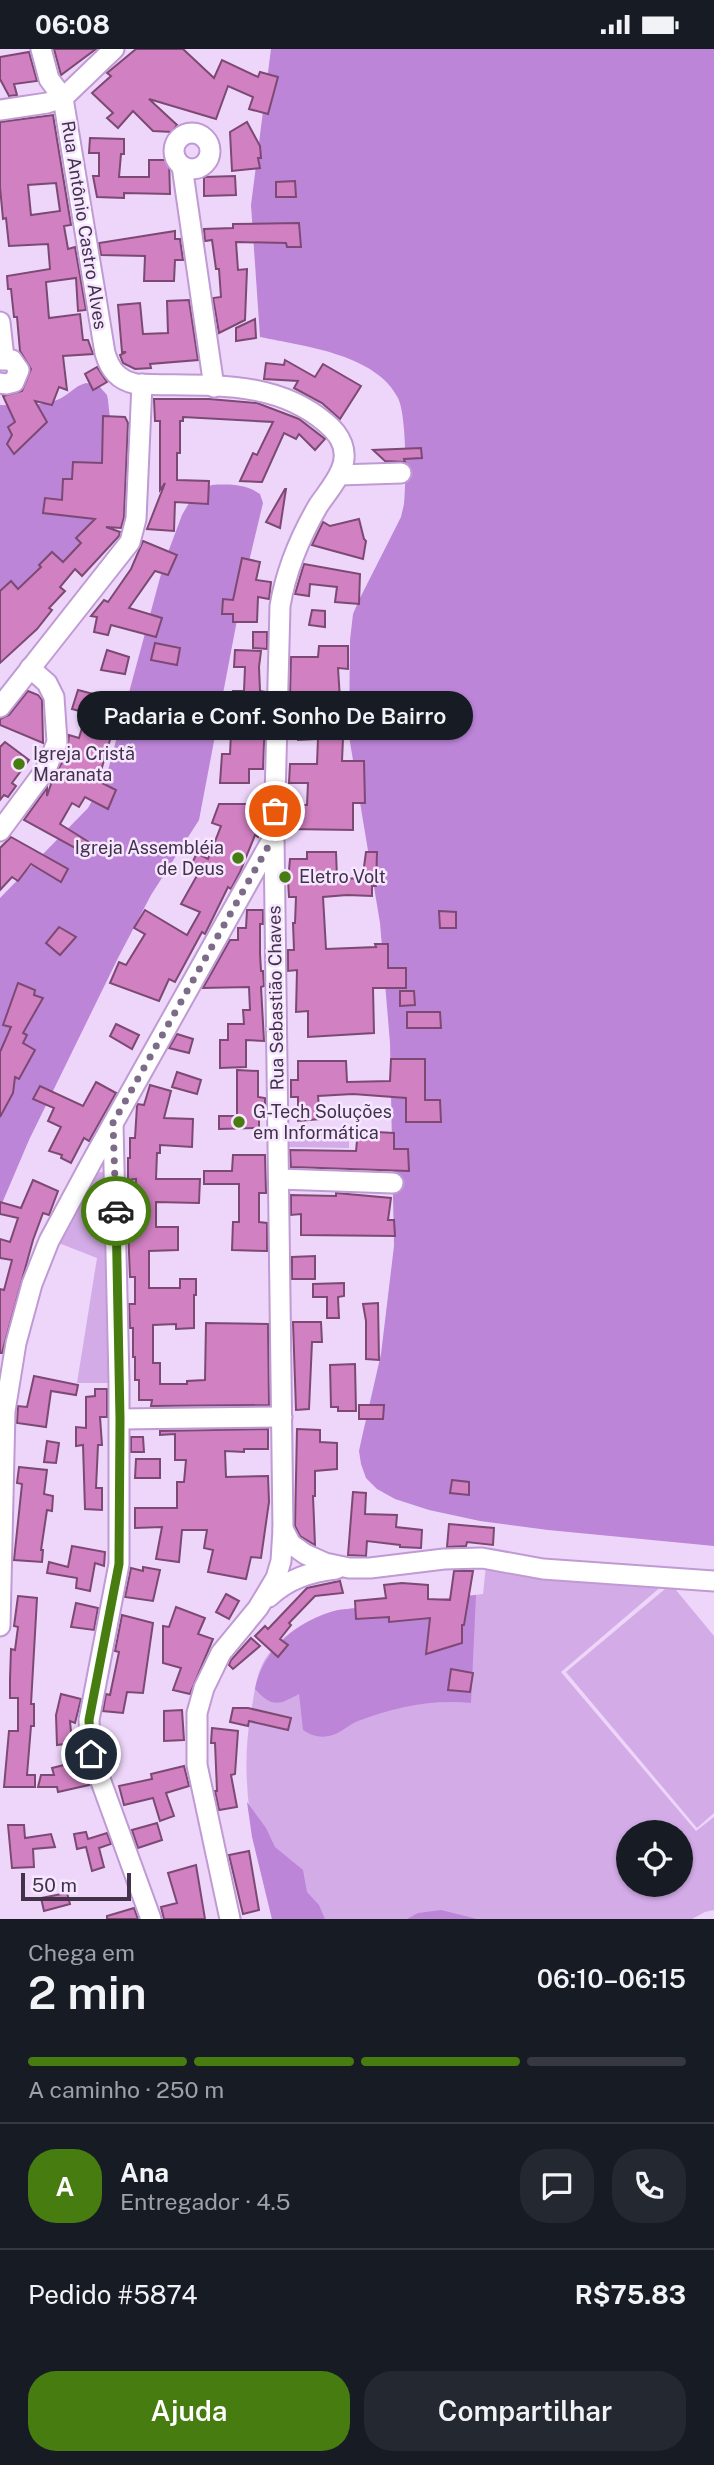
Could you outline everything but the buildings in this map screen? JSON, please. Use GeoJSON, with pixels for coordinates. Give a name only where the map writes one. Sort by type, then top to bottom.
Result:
{"type":"FeatureCollection","features":[{"type":"Feature","properties":{"kind":"street","name":"Rua Antônio Castro Alves"},"geometry":{"type":"LineString","coordinates":[[41,49],[49,79],[62,97],[105,353],[115,374],[129,382],[142,384]]}},
{"type":"Feature","properties":{"kind":"street"},"geometry":{"type":"LineString","coordinates":[[0,110],[47,103],[62,97],[114,49]]}},
{"type":"Feature","properties":{"kind":"street"},"geometry":{"type":"LineString","coordinates":[[182,166],[214,387]]}},
{"type":"Feature","properties":{"kind":"street"},"geometry":{"type":"LineString","coordinates":[[0,322],[2,359],[15,362],[19,374],[10,383],[0,383]]}},
{"type":"Feature","properties":{"kind":"street"},"geometry":{"type":"LineString","coordinates":[[0,707],[130,542],[136,519],[142,384]]}},
{"type":"Feature","properties":{"kind":"street","name":"Rua Sebastião Chaves"},"geometry":{"type":"LineString","coordinates":[[142,384],[242,387],[274,393],[313,412],[334,429],[340,438],[344,457],[339,475],[302,538],[282,595],[274,836],[284,1529],[278,1572],[258,1608],[214,1664],[197,1713],[195,1739],[201,1791],[230,1919]]}},
{"type":"Feature","properties":{"kind":"street"},"geometry":{"type":"LineString","coordinates":[[339,475],[401,473]]}},
{"type":"Feature","properties":{"kind":"street"},"geometry":{"type":"LineString","coordinates":[[0,831],[46,769],[57,742],[54,697],[50,687],[30,668]]}},
{"type":"Feature","properties":{"kind":"street"},"geometry":{"type":"LineString","coordinates":[[0,1626],[5,1411],[16,1343],[32,1284],[43,1254],[113,1123],[274,836]]}},
{"type":"Feature","properties":{"kind":"street"},"geometry":{"type":"LineString","coordinates":[[113,1123],[120,1419],[119,1564],[89,1720],[89,1739],[96,1768],[151,1919]]}},
{"type":"Feature","properties":{"kind":"street"},"geometry":{"type":"LineString","coordinates":[[279,1179],[393,1183]]}},
{"type":"Feature","properties":{"kind":"street"},"geometry":{"type":"LineString","coordinates":[[120,1419],[282,1417]]}},
{"type":"Feature","properties":{"kind":"street"},"geometry":{"type":"LineString","coordinates":[[284,1529],[291,1544],[305,1554],[325,1563],[349,1568]]}},
{"type":"Feature","properties":{"kind":"street"},"geometry":{"type":"LineString","coordinates":[[258,1608],[290,1581],[317,1572],[444,1559],[482,1558],[543,1569],[714,1581]]}},
{"type":"Feature","properties":{"kind":"shaded area"},"geometry":{"type":"Polygon","coordinates":[[[271,49],[714,49],[714,1546],[548,1530],[480,1521],[429,1510],[395,1499],[377,1489],[366,1478],[361,1464],[359,1451],[381,1354],[394,1246],[390,1043],[380,923],[349,736],[350,640],[353,614],[401,517],[405,494],[404,434],[398,398],[388,383],[373,371],[337,354],[260,337],[251,205],[271,49]]]}},
{"type":"Feature","properties":{"kind":"shaded area"},"geometry":{"type":"Polygon","coordinates":[[[86,383],[98,385],[108,400],[110,419],[105,500],[81,548],[0,635],[0,405],[50,402],[86,383]]]}},
{"type":"Feature","properties":{"kind":"shaded area"},"geometry":{"type":"Polygon","coordinates":[[[212,485],[249,488],[260,494],[263,503],[245,578],[199,820],[151,895],[118,958],[29,1140],[0,1208],[0,898],[88,808],[107,774],[164,563],[189,503],[204,488],[212,485]]]}},
{"type":"Feature","properties":{"kind":"shaded area"},"geometry":{"type":"Polygon","coordinates":[[[289,1129],[349,1130],[349,1148],[288,1147],[289,1129]]]}},
{"type":"Feature","properties":{"kind":"shaded area"},"geometry":{"type":"Polygon","coordinates":[[[105,1172],[118,1383],[77,1383],[97,1258],[56,1242],[93,1175],[105,1172]]]}},
{"type":"Feature","properties":{"kind":"shaded area"},"geometry":{"type":"Polygon","coordinates":[[[486,1565],[663,1585],[561,1672],[687,1820],[616,1820],[616,1897],[693,1897],[693,1827],[696,1831],[714,1817],[714,1910],[692,1919],[272,1919],[247,1791],[247,1739],[255,1688],[262,1665],[285,1637],[305,1623],[338,1610],[483,1594],[486,1565]]]}},
{"type":"Feature","properties":{"kind":"shaded area"},"geometry":{"type":"Polygon","coordinates":[[[671,1584],[714,1636],[714,1813],[697,1828],[566,1672],[671,1584]]]}},
{"type":"Feature","properties":{"kind":"shaded area"},"geometry":{"type":"Polygon","coordinates":[[[476,1595],[471,1703],[442,1702],[400,1708],[358,1721],[333,1735],[319,1737],[303,1730],[299,1694],[276,1703],[266,1699],[255,1689],[259,1674],[274,1649],[297,1629],[324,1615],[338,1610],[476,1595]]]}},
{"type":"Feature","properties":{"kind":"shaded area"},"geometry":{"type":"Polygon","coordinates":[[[247,1802],[266,1828],[275,1847],[303,1870],[307,1892],[319,1905],[325,1919],[272,1919],[252,1837],[247,1802]]]}},
{"type":"Feature","properties":{"kind":"shaded area"},"geometry":{"type":"Polygon","coordinates":[[[441,1910],[477,1919],[407,1919],[418,1913],[441,1910]]]}},
{"type":"Feature","properties":{"kind":"way so far"},"geometry":{"type":"LineString","coordinates":[[116,1211],[113,1123],[274,836],[275,811]]}},
{"type":"Feature","properties":{"kind":"place","name":"Igreja Cristã Maranata"},"geometry":{"type":"Point","coordinates":[19,764]}},
{"type":"Feature","properties":{"kind":"place","name":"Padaria e Conf. Sonho De Bairro"},"geometry":{"type":"Point","coordinates":[275,811]}},
{"type":"Feature","properties":{"kind":"place","name":"Igreja Assembléia de Deus"},"geometry":{"type":"Point","coordinates":[238,858]}},
{"type":"Feature","properties":{"kind":"place","name":"Eletro Volt"},"geometry":{"type":"Point","coordinates":[285,877]}},
{"type":"Feature","properties":{"kind":"place","name":"G-Tech Soluções em Informática"},"geometry":{"type":"Point","coordinates":[239,1122]}},
{"type":"Feature","properties":{"kind":"route"},"geometry":{"type":"LineString","coordinates":[[91,1754],[89,1720],[119,1564],[120,1419],[116,1211]]}}]}
